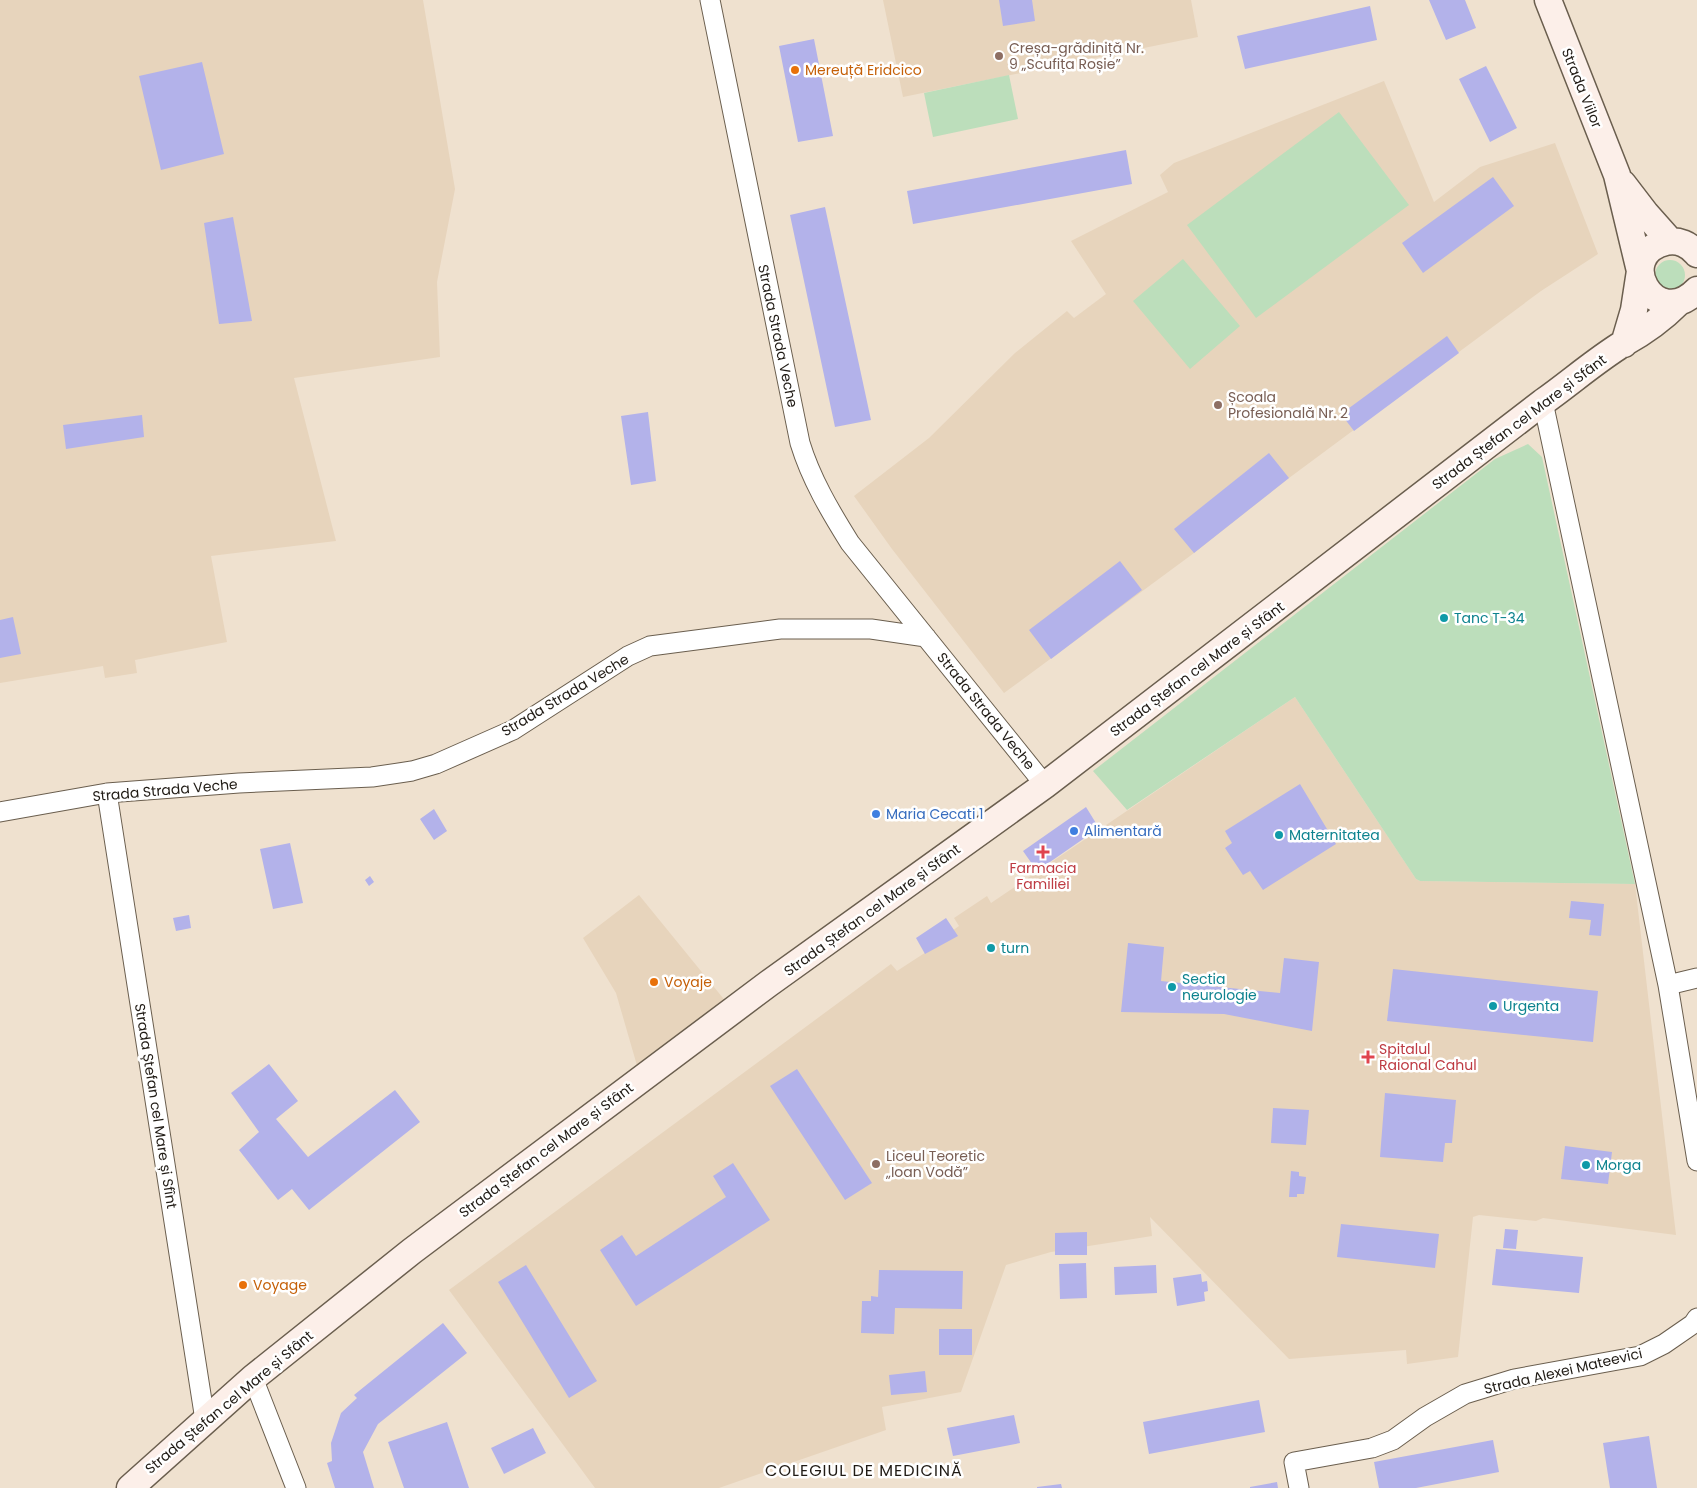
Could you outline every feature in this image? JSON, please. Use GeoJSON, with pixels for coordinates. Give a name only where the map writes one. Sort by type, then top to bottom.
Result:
{"type":"FeatureCollection","features":[{"type":"Feature","properties":{"kind":"main road","name":"Strada Viilor"},"geometry":{"type":"LineString","coordinates":[[1548,0],[1617,175]]}},
{"type":"Feature","properties":{"kind":"main road"},"geometry":{"type":"LineString","coordinates":[[1617,175],[1646,214],[1689,248]]}},
{"type":"Feature","properties":{"kind":"main road"},"geometry":{"type":"LineString","coordinates":[[1617,175],[1642,282],[1656,300],[1667,303],[1688,296]]}},
{"type":"Feature","properties":{"kind":"main road"},"geometry":{"type":"LineString","coordinates":[[1624,344],[1634,310],[1643,260],[1650,250],[1659,244],[1689,248]]}},
{"type":"Feature","properties":{"kind":"main road","name":"Strada Ștefan cel Mare și Sfânt"},"geometry":{"type":"LineString","coordinates":[[130,1488],[254,1378],[412,1251],[791,967],[1045,785],[1543,402],[1624,344],[1640,336],[1658,323],[1688,296]]}},
{"type":"Feature","properties":{"kind":"street","name":"Strada Strada Veche"},"geometry":{"type":"LineString","coordinates":[[710,0],[800,443],[807,465],[827,506],[850,543],[1045,785]]}},
{"type":"Feature","properties":{"kind":"street"},"geometry":{"type":"LineString","coordinates":[[1543,402],[1668,985],[1697,1161]]}},
{"type":"Feature","properties":{"kind":"street","name":"Strada Strada Veche"},"geometry":{"type":"LineString","coordinates":[[0,812],[107,793],[239,783],[372,778],[412,772],[436,764],[513,730],[628,656],[650,646],[780,629],[871,629],[926,637]]}},
{"type":"Feature","properties":{"kind":"street","name":"Strada Ștefan cel Mare și Sfînt"},"geometry":{"type":"LineString","coordinates":[[107,793],[205,1420]]}},
{"type":"Feature","properties":{"kind":"street"},"geometry":{"type":"LineString","coordinates":[[1668,985],[1697,978]]}},
{"type":"Feature","properties":{"kind":"street","name":"Strada Alexei Mateevici"},"geometry":{"type":"LineString","coordinates":[[1299,1488],[1294,1462],[1379,1446],[1393,1440],[1425,1417],[1465,1394],[1514,1379],[1640,1356],[1664,1344],[1693,1324],[1697,1318]]}},
{"type":"Feature","properties":{"kind":"street"},"geometry":{"type":"LineString","coordinates":[[254,1378],[296,1488]]}},
{"type":"Feature","properties":{"kind":"shaded area"},"geometry":{"type":"Polygon","coordinates":[[[0,0],[423,0],[455,189],[437,282],[440,357],[294,378],[336,541],[211,556],[227,642],[135,660],[137,673],[105,678],[103,666],[0,683],[0,0]]]}},
{"type":"Feature","properties":{"kind":"shaded area","name":"Creșa-grădiniță Nr. 9 „Scufița Roșie”"},"geometry":{"type":"Polygon","coordinates":[[[883,0],[1191,0],[1198,37],[903,97],[883,0]]]}},
{"type":"Feature","properties":{"kind":"shaded area","name":"Școala Profesională Nr. 2"},"geometry":{"type":"Polygon","coordinates":[[[1384,81],[1434,202],[1480,167],[1555,143],[1598,254],[1541,291],[1289,478],[1194,553],[1004,693],[892,549],[854,496],[929,438],[1015,353],[1067,311],[1074,318],[1106,294],[1071,241],[1168,192],[1160,175],[1174,163],[1384,81]]]}},
{"type":"Feature","properties":{"kind":"shaded area"},"geometry":{"type":"Polygon","coordinates":[[[1295,697],[1416,879],[1420,881],[1635,884],[1676,1235],[1543,1218],[1536,1221],[1479,1215],[1473,1217],[1458,1357],[1407,1364],[1406,1350],[1289,1359],[1150,1217],[1152,1236],[1051,1252],[1006,1265],[961,1392],[882,1407],[886,1430],[719,1488],[595,1488],[449,1290],[891,964],[897,971],[940,943],[938,941],[959,926],[954,918],[987,896],[991,903],[1295,697]]]}},
{"type":"Feature","properties":{"kind":"shaded area"},"geometry":{"type":"Polygon","coordinates":[[[639,895],[727,1003],[638,1069],[616,993],[583,938],[639,895]]]}},
{"type":"Feature","properties":{"kind":"green space"},"geometry":{"type":"Polygon","coordinates":[[[1009,75],[1018,119],[933,137],[924,93],[1009,75]]]}},
{"type":"Feature","properties":{"kind":"green space"},"geometry":{"type":"Polygon","coordinates":[[[1339,112],[1409,205],[1256,318],[1187,225],[1339,112]]]}},
{"type":"Feature","properties":{"kind":"green space"},"geometry":{"type":"Polygon","coordinates":[[[1183,259],[1240,326],[1190,369],[1133,301],[1183,259]]]}},
{"type":"Feature","properties":{"kind":"green space"},"geometry":{"type":"Polygon","coordinates":[[[1670,260],[1681,264],[1685,275],[1681,286],[1670,290],[1659,286],[1655,275],[1659,264],[1670,260]]]}},
{"type":"Feature","properties":{"kind":"green space"},"geometry":{"type":"Polygon","coordinates":[[[1528,444],[1542,457],[1635,884],[1420,881],[1416,879],[1295,697],[1127,810],[1093,771],[1495,459],[1528,444]]]}},
{"type":"Feature","properties":{"kind":"building"},"geometry":{"type":"Polygon","coordinates":[[[999,0],[1032,0],[1035,21],[1003,26],[999,0]]]}},
{"type":"Feature","properties":{"kind":"building"},"geometry":{"type":"Polygon","coordinates":[[[1429,0],[1465,0],[1476,28],[1446,40],[1429,0]]]}},
{"type":"Feature","properties":{"kind":"building"},"geometry":{"type":"Polygon","coordinates":[[[1370,6],[1377,40],[1245,69],[1237,36],[1370,6]]]}},
{"type":"Feature","properties":{"kind":"building"},"geometry":{"type":"Polygon","coordinates":[[[814,39],[833,136],[798,142],[779,46],[814,39]]]}},
{"type":"Feature","properties":{"kind":"building"},"geometry":{"type":"Polygon","coordinates":[[[202,62],[224,154],[161,170],[139,76],[202,62]]]}},
{"type":"Feature","properties":{"kind":"building"},"geometry":{"type":"Polygon","coordinates":[[[1486,66],[1517,128],[1490,142],[1459,79],[1486,66]]]}},
{"type":"Feature","properties":{"kind":"building"},"geometry":{"type":"Polygon","coordinates":[[[1126,150],[1132,184],[913,224],[907,191],[1126,150]]]}},
{"type":"Feature","properties":{"kind":"building"},"geometry":{"type":"Polygon","coordinates":[[[1493,177],[1514,206],[1423,273],[1402,243],[1493,177]]]}},
{"type":"Feature","properties":{"kind":"building"},"geometry":{"type":"Polygon","coordinates":[[[825,207],[871,420],[835,427],[790,215],[825,207]]]}},
{"type":"Feature","properties":{"kind":"building"},"geometry":{"type":"Polygon","coordinates":[[[233,217],[252,321],[219,324],[204,223],[233,217]]]}},
{"type":"Feature","properties":{"kind":"building"},"geometry":{"type":"Polygon","coordinates":[[[1447,336],[1459,353],[1354,431],[1341,414],[1447,336]]]}},
{"type":"Feature","properties":{"kind":"building"},"geometry":{"type":"Polygon","coordinates":[[[648,412],[656,481],[631,485],[621,416],[648,412]]]}},
{"type":"Feature","properties":{"kind":"building"},"geometry":{"type":"Polygon","coordinates":[[[142,415],[144,437],[66,449],[63,425],[142,415]]]}},
{"type":"Feature","properties":{"kind":"building"},"geometry":{"type":"Polygon","coordinates":[[[1269,453],[1289,478],[1194,553],[1174,529],[1269,453]]]}},
{"type":"Feature","properties":{"kind":"building"},"geometry":{"type":"Polygon","coordinates":[[[1120,561],[1142,590],[1051,659],[1029,630],[1120,561]]]}},
{"type":"Feature","properties":{"kind":"building"},"geometry":{"type":"Polygon","coordinates":[[[13,617],[21,654],[0,658],[0,620],[13,617]]]}},
{"type":"Feature","properties":{"kind":"building","name":"Maternitatea"},"geometry":{"type":"Polygon","coordinates":[[[1300,784],[1336,844],[1263,890],[1250,871],[1243,875],[1225,848],[1232,843],[1225,831],[1300,784]]]}},
{"type":"Feature","properties":{"kind":"building"},"geometry":{"type":"Polygon","coordinates":[[[1086,807],[1099,828],[1037,871],[1023,851],[1086,807]]]}},
{"type":"Feature","properties":{"kind":"building"},"geometry":{"type":"Polygon","coordinates":[[[434,809],[447,831],[434,840],[420,819],[434,809]]]}},
{"type":"Feature","properties":{"kind":"building"},"geometry":{"type":"Polygon","coordinates":[[[290,843],[303,903],[273,909],[260,849],[290,843]]]}},
{"type":"Feature","properties":{"kind":"building"},"geometry":{"type":"Polygon","coordinates":[[[370,876],[374,882],[369,886],[365,880],[370,876]]]}},
{"type":"Feature","properties":{"kind":"building"},"geometry":{"type":"Polygon","coordinates":[[[1571,901],[1604,904],[1601,936],[1589,935],[1591,920],[1569,918],[1571,901]]]}},
{"type":"Feature","properties":{"kind":"building"},"geometry":{"type":"Polygon","coordinates":[[[189,915],[191,928],[176,931],[173,918],[189,915]]]}},
{"type":"Feature","properties":{"kind":"building"},"geometry":{"type":"Polygon","coordinates":[[[946,918],[958,936],[925,954],[916,938],[946,918]]]}},
{"type":"Feature","properties":{"kind":"building","name":"Sectia neurologie"},"geometry":{"type":"Polygon","coordinates":[[[1128,943],[1164,947],[1161,981],[1280,993],[1284,958],[1319,962],[1312,1031],[1224,1014],[1121,1012],[1128,943]]]}},
{"type":"Feature","properties":{"kind":"building","name":"Urgenta"},"geometry":{"type":"Polygon","coordinates":[[[1393,969],[1598,991],[1593,1042],[1387,1021],[1393,969]]]}},
{"type":"Feature","properties":{"kind":"building"},"geometry":{"type":"Polygon","coordinates":[[[269,1064],[298,1101],[276,1119],[308,1157],[395,1090],[420,1122],[309,1210],[292,1189],[278,1200],[239,1150],[259,1132],[231,1093],[269,1064]]]}},
{"type":"Feature","properties":{"kind":"building"},"geometry":{"type":"Polygon","coordinates":[[[797,1069],[872,1183],[845,1200],[770,1086],[797,1069]]]}},
{"type":"Feature","properties":{"kind":"building"},"geometry":{"type":"Polygon","coordinates":[[[1385,1093],[1456,1100],[1452,1143],[1445,1143],[1443,1162],[1380,1157],[1385,1093]]]}},
{"type":"Feature","properties":{"kind":"building"},"geometry":{"type":"Polygon","coordinates":[[[1273,1108],[1309,1110],[1306,1145],[1271,1143],[1273,1108]]]}},
{"type":"Feature","properties":{"kind":"building","name":"Morga"},"geometry":{"type":"Polygon","coordinates":[[[1565,1146],[1612,1152],[1608,1184],[1561,1179],[1565,1146]]]}},
{"type":"Feature","properties":{"kind":"building"},"geometry":{"type":"Polygon","coordinates":[[[733,1163],[770,1220],[636,1306],[600,1250],[622,1235],[636,1256],[726,1197],[713,1176],[733,1163]]]}},
{"type":"Feature","properties":{"kind":"building"},"geometry":{"type":"Polygon","coordinates":[[[1291,1171],[1299,1172],[1299,1176],[1306,1177],[1304,1194],[1297,1194],[1297,1197],[1289,1197],[1291,1171]]]}},
{"type":"Feature","properties":{"kind":"building"},"geometry":{"type":"Polygon","coordinates":[[[1341,1224],[1439,1234],[1435,1268],[1337,1257],[1341,1224]]]}},
{"type":"Feature","properties":{"kind":"building"},"geometry":{"type":"Polygon","coordinates":[[[1505,1229],[1518,1230],[1516,1249],[1503,1248],[1505,1229]]]}},
{"type":"Feature","properties":{"kind":"building"},"geometry":{"type":"Polygon","coordinates":[[[1087,1232],[1087,1255],[1055,1255],[1055,1233],[1087,1232]]]}},
{"type":"Feature","properties":{"kind":"building"},"geometry":{"type":"Polygon","coordinates":[[[1496,1249],[1583,1257],[1579,1293],[1492,1285],[1496,1249]]]}},
{"type":"Feature","properties":{"kind":"building"},"geometry":{"type":"Polygon","coordinates":[[[1086,1263],[1087,1298],[1060,1299],[1059,1264],[1086,1263]]]}},
{"type":"Feature","properties":{"kind":"building"},"geometry":{"type":"Polygon","coordinates":[[[526,1265],[597,1381],[569,1398],[498,1282],[526,1265]]]}},
{"type":"Feature","properties":{"kind":"building"},"geometry":{"type":"Polygon","coordinates":[[[1156,1265],[1157,1293],[1115,1295],[1114,1267],[1156,1265]]]}},
{"type":"Feature","properties":{"kind":"building"},"geometry":{"type":"Polygon","coordinates":[[[879,1270],[963,1271],[962,1309],[895,1308],[894,1334],[861,1333],[862,1301],[871,1301],[871,1296],[878,1297],[879,1270]]]}},
{"type":"Feature","properties":{"kind":"building"},"geometry":{"type":"Polygon","coordinates":[[[1201,1274],[1202,1282],[1207,1281],[1208,1291],[1204,1292],[1205,1301],[1177,1306],[1173,1278],[1201,1274]]]}},
{"type":"Feature","properties":{"kind":"building"},"geometry":{"type":"Polygon","coordinates":[[[443,1323],[467,1353],[378,1424],[363,1452],[374,1488],[335,1488],[327,1463],[332,1461],[331,1443],[341,1413],[357,1398],[354,1395],[443,1323]]]}},
{"type":"Feature","properties":{"kind":"building"},"geometry":{"type":"Polygon","coordinates":[[[939,1329],[972,1329],[972,1355],[939,1355],[939,1329]]]}},
{"type":"Feature","properties":{"kind":"building"},"geometry":{"type":"Polygon","coordinates":[[[925,1371],[927,1392],[891,1395],[889,1375],[925,1371]]]}},
{"type":"Feature","properties":{"kind":"building"},"geometry":{"type":"Polygon","coordinates":[[[1259,1400],[1265,1432],[1149,1454],[1143,1422],[1259,1400]]]}},
{"type":"Feature","properties":{"kind":"building"},"geometry":{"type":"Polygon","coordinates":[[[1014,1415],[1020,1443],[953,1456],[947,1428],[1014,1415]]]}},
{"type":"Feature","properties":{"kind":"building"},"geometry":{"type":"Polygon","coordinates":[[[447,1422],[469,1488],[404,1488],[388,1442],[447,1422]]]}},
{"type":"Feature","properties":{"kind":"building"},"geometry":{"type":"Polygon","coordinates":[[[533,1428],[546,1453],[504,1474],[491,1448],[533,1428]]]}},
{"type":"Feature","properties":{"kind":"building"},"geometry":{"type":"Polygon","coordinates":[[[1649,1436],[1657,1488],[1610,1488],[1603,1443],[1649,1436]]]}},
{"type":"Feature","properties":{"kind":"building"},"geometry":{"type":"Polygon","coordinates":[[[1493,1440],[1499,1472],[1416,1488],[1379,1488],[1374,1462],[1493,1440]]]}},
{"type":"Feature","properties":{"kind":"building"},"geometry":{"type":"Polygon","coordinates":[[[1277,1482],[1278,1488],[1250,1488],[1250,1487],[1277,1482]]]}},
{"type":"Feature","properties":{"kind":"building"},"geometry":{"type":"Polygon","coordinates":[[[1061,1484],[1062,1488],[1037,1488],[1037,1487],[1061,1484]]]}},
{"type":"Feature","properties":{"kind":"place","name":"Creșa-grădiniță Nr. 9 „Scufița Roșie”"},"geometry":{"type":"Point","coordinates":[999,56]}},
{"type":"Feature","properties":{"kind":"place","name":"Mereuță Eridcico"},"geometry":{"type":"Point","coordinates":[795,70]}},
{"type":"Feature","properties":{"kind":"place","name":"Școala Profesională Nr. 2"},"geometry":{"type":"Point","coordinates":[1218,405]}},
{"type":"Feature","properties":{"kind":"place","name":"Tanc T-34"},"geometry":{"type":"Point","coordinates":[1444,618]}},
{"type":"Feature","properties":{"kind":"place","name":"Maria Cecati 1"},"geometry":{"type":"Point","coordinates":[876,814]}},
{"type":"Feature","properties":{"kind":"place","name":"Alimentară"},"geometry":{"type":"Point","coordinates":[1074,831]}},
{"type":"Feature","properties":{"kind":"place","name":"Maternitatea"},"geometry":{"type":"Point","coordinates":[1279,835]}},
{"type":"Feature","properties":{"kind":"place","name":"Farmacia Familiei"},"geometry":{"type":"Point","coordinates":[1043,852]}},
{"type":"Feature","properties":{"kind":"place","name":"turn"},"geometry":{"type":"Point","coordinates":[991,948]}},
{"type":"Feature","properties":{"kind":"place","name":"Voyaje"},"geometry":{"type":"Point","coordinates":[654,982]}},
{"type":"Feature","properties":{"kind":"place","name":"Sectia neurologie"},"geometry":{"type":"Point","coordinates":[1172,987]}},
{"type":"Feature","properties":{"kind":"place","name":"Urgenta"},"geometry":{"type":"Point","coordinates":[1493,1006]}},
{"type":"Feature","properties":{"kind":"place","name":"Spitalul Raional Cahul"},"geometry":{"type":"Point","coordinates":[1368,1057]}},
{"type":"Feature","properties":{"kind":"place","name":"Liceul Teoretic „Ioan Vodă”"},"geometry":{"type":"Point","coordinates":[876,1164]}},
{"type":"Feature","properties":{"kind":"place","name":"Morga"},"geometry":{"type":"Point","coordinates":[1586,1165]}},
{"type":"Feature","properties":{"kind":"place","name":"Voyage"},"geometry":{"type":"Point","coordinates":[243,1285]}},
{"type":"Feature","properties":{"kind":"district","name":"COLEGIUL DE MEDICINĂ"},"geometry":{"type":"Point","coordinates":[864,1470]}}]}
